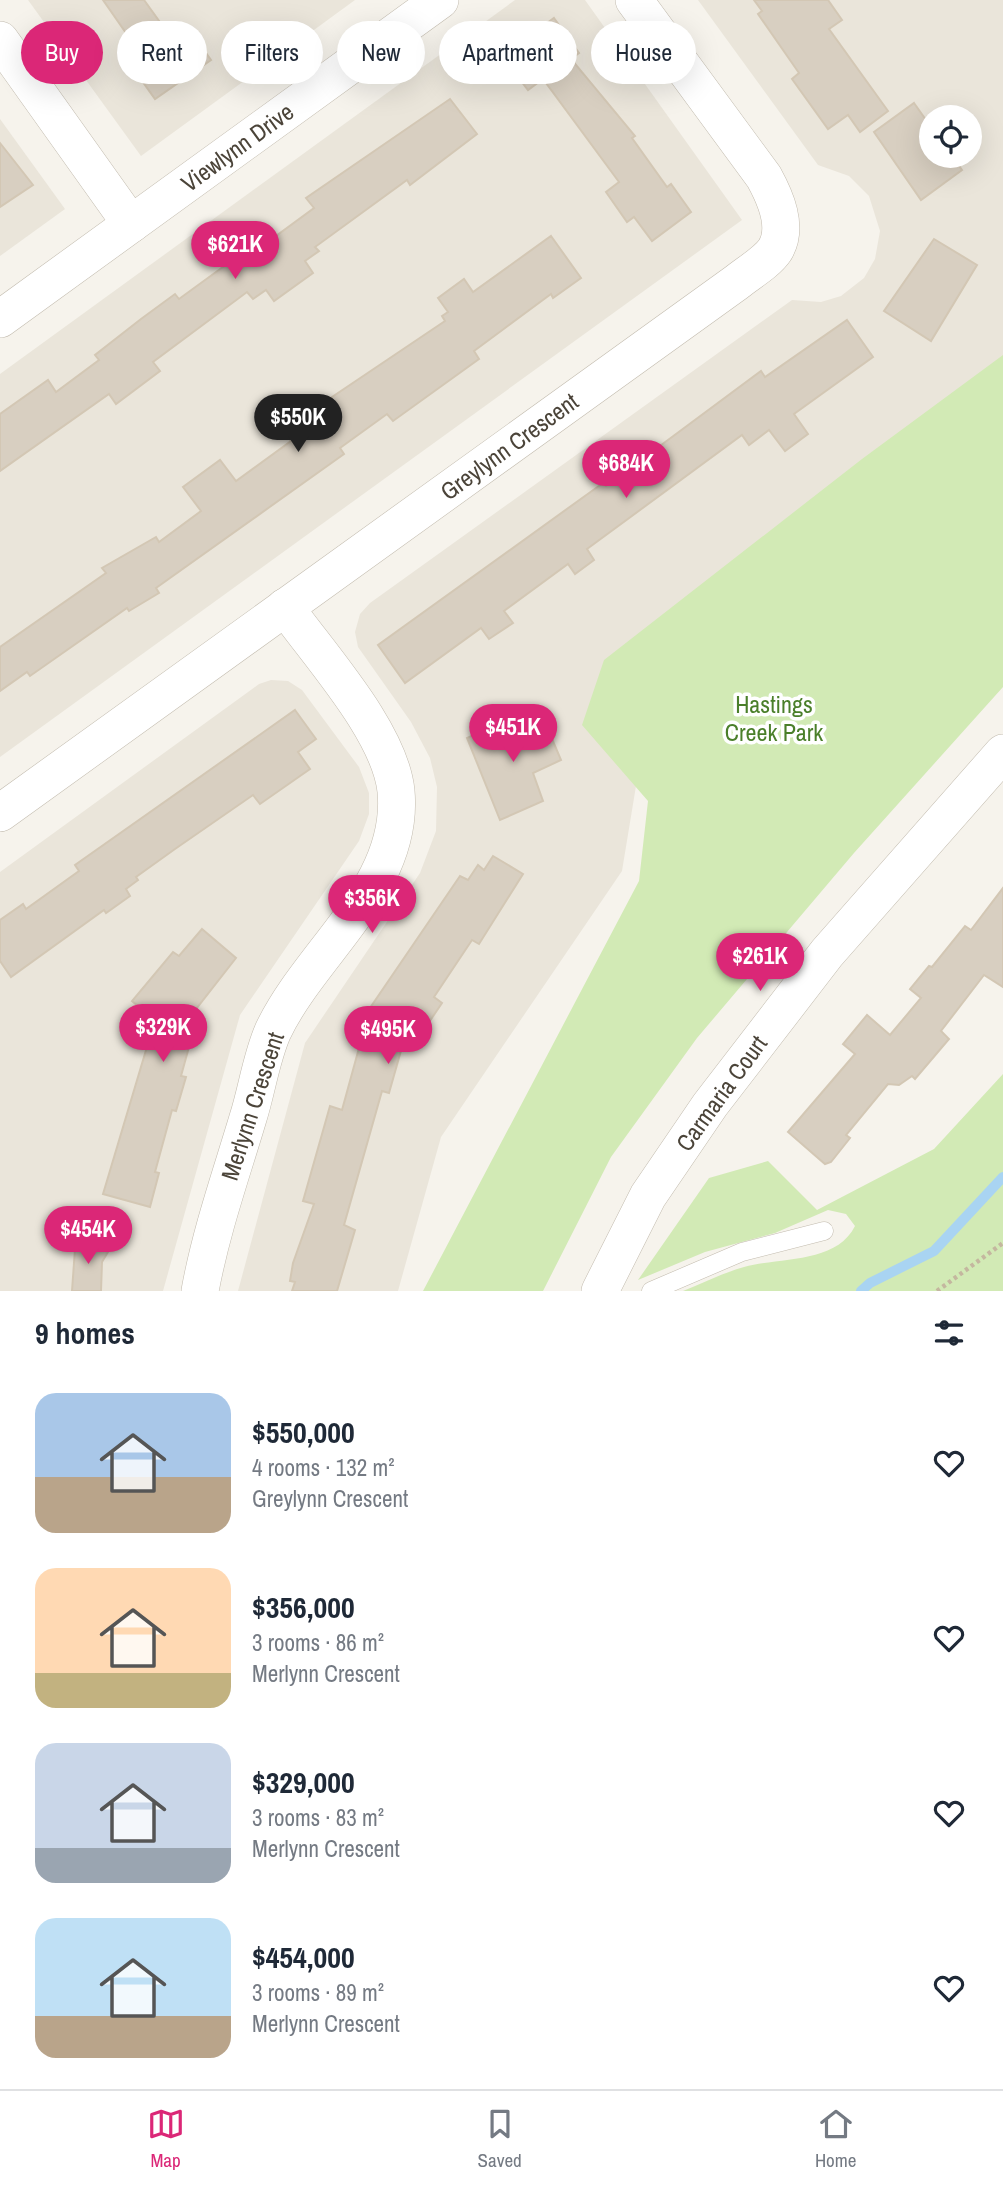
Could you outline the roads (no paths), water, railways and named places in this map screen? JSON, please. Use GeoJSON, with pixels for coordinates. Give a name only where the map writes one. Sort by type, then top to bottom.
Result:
{"type":"FeatureCollection","features":[{"type":"Feature","properties":{"kind":"street","name":"Viewlynn Drive"},"geometry":{"type":"LineString","coordinates":[[0,319],[440,0]]}},
{"type":"Feature","properties":{"kind":"street","name":"Greylynn Crescent"},"geometry":{"type":"LineString","coordinates":[[0,813],[737,282],[775,250],[780,226],[778,202],[764,177],[634,0]]}},
{"type":"Feature","properties":{"kind":"street"},"geometry":{"type":"LineString","coordinates":[[0,40],[131,224]]}},
{"type":"Feature","properties":{"kind":"street","name":"Merlynn Crescent"},"geometry":{"type":"LineString","coordinates":[[200,1291],[208,1245],[273,1033],[292,999],[371,887],[388,858],[396,825],[396,790],[388,756],[369,723],[285,607]]}},
{"type":"Feature","properties":{"kind":"street","name":"Carmaria Court"},"geometry":{"type":"LineString","coordinates":[[600,1291],[648,1196],[710,1105],[827,953],[1003,753]]}},
{"type":"Feature","properties":{"kind":"lane"},"geometry":{"type":"LineString","coordinates":[[652,1291],[742,1252],[824,1231]]}},
{"type":"Feature","properties":{"kind":"waterway"},"geometry":{"type":"LineString","coordinates":[[861,1291],[870,1283],[934,1251],[1003,1177]]}},
{"type":"Feature","properties":{"kind":"park label","name":"Hastings Creek Park"},"geometry":{"type":"Point","coordinates":[774,718]}}]}
